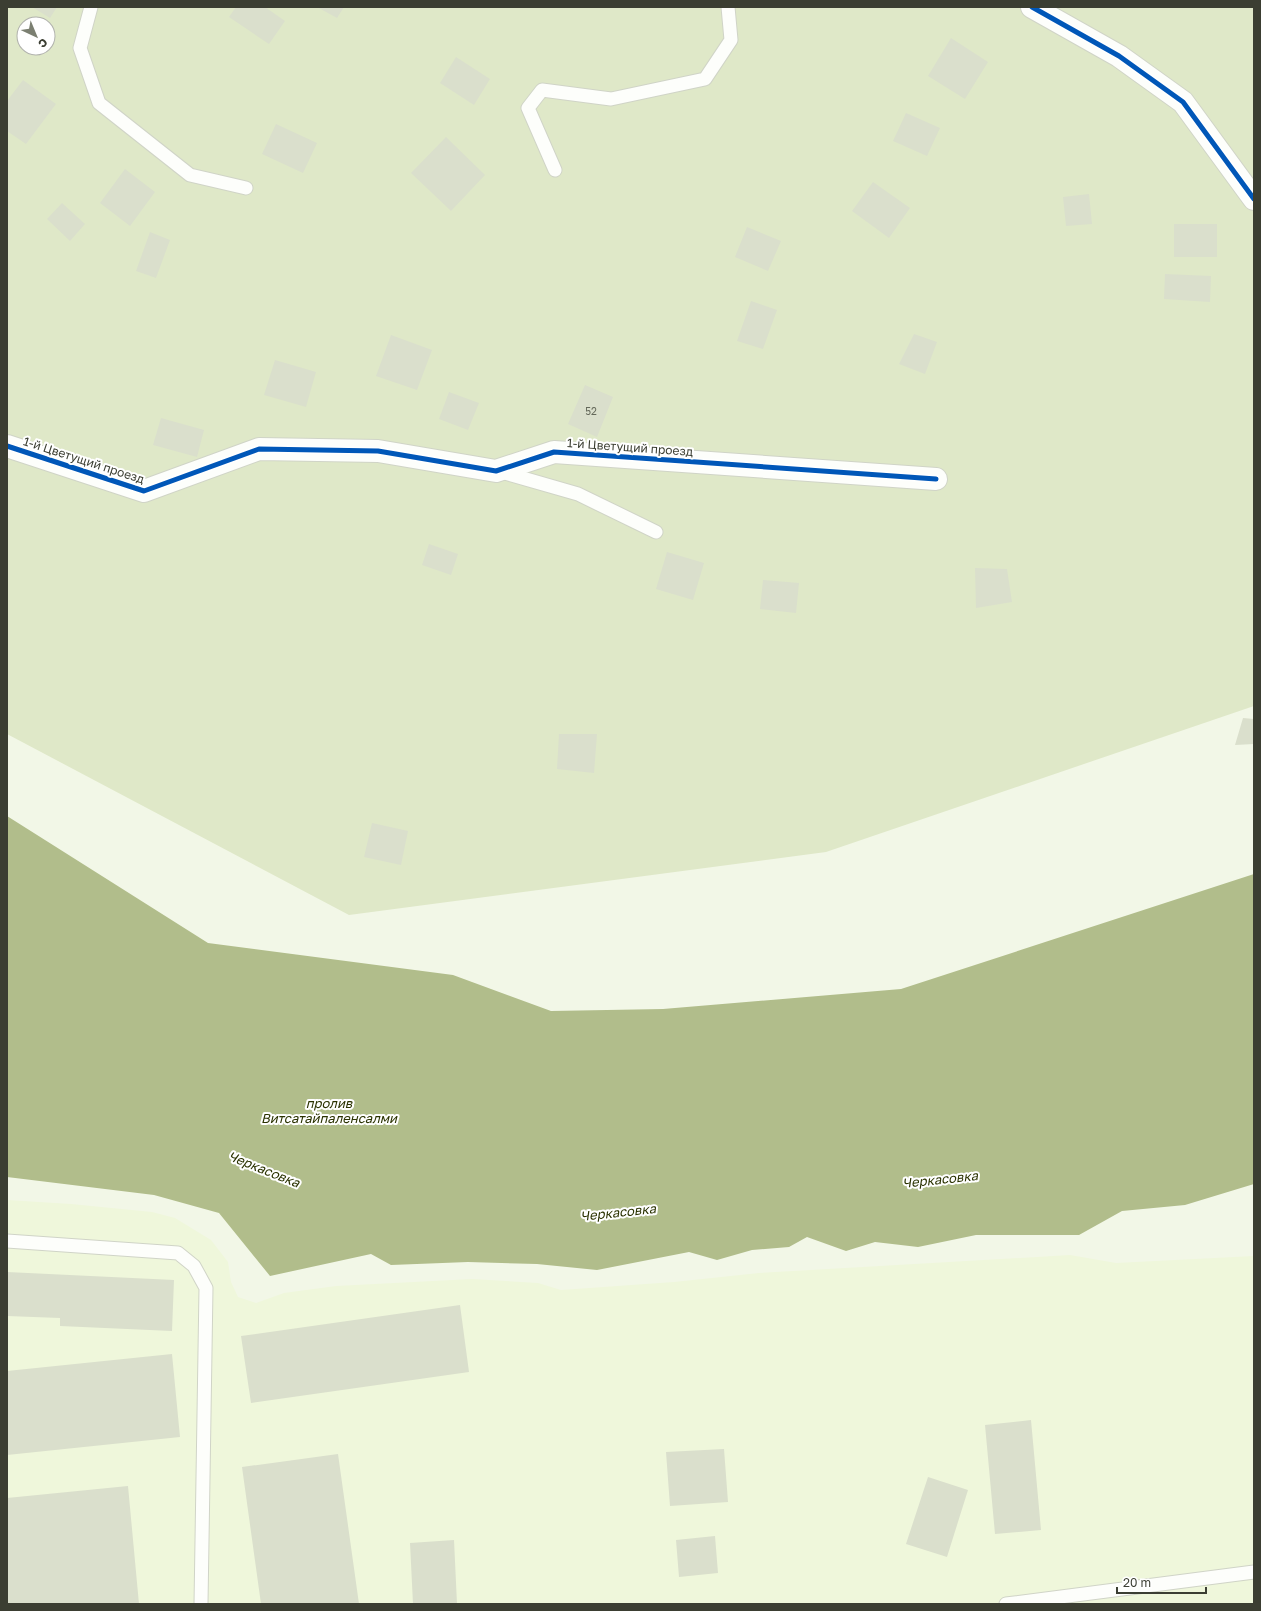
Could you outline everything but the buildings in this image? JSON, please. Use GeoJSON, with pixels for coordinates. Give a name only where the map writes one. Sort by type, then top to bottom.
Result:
{"type":"FeatureCollection","features":[{"type":"Feature","properties":{"kind":"street"},"geometry":{"type":"LineString","coordinates":[[1032,7],[1119,56],[1183,102],[1254,198]]}},
{"type":"Feature","properties":{"kind":"street","name":"1-й Цветущий проезд"},"geometry":{"type":"LineString","coordinates":[[7,446],[144,491],[259,449],[378,451],[496,471],[554,452],[936,479]]}},
{"type":"Feature","properties":{"kind":"lane"},"geometry":{"type":"LineString","coordinates":[[91,7],[80,48],[99,103],[190,175],[246,188]]}},
{"type":"Feature","properties":{"kind":"lane"},"geometry":{"type":"LineString","coordinates":[[555,170],[528,108],[542,90],[611,99],[705,79],[731,40],[728,7]]}},
{"type":"Feature","properties":{"kind":"lane"},"geometry":{"type":"LineString","coordinates":[[496,471],[578,494],[656,532]]}},
{"type":"Feature","properties":{"kind":"lane"},"geometry":{"type":"LineString","coordinates":[[7,1241],[178,1253],[194,1266],[206,1288],[201,1604]]}},
{"type":"Feature","properties":{"kind":"lane"},"geometry":{"type":"LineString","coordinates":[[1006,1604],[1254,1572]]}},
{"type":"Feature","properties":{"kind":"shaded area"},"geometry":{"type":"Polygon","coordinates":[[[7,7],[1254,7],[1254,706],[826,852],[349,915],[7,734],[7,7]]]}},
{"type":"Feature","properties":{"kind":"shaded area"},"geometry":{"type":"Polygon","coordinates":[[[7,1200],[71,1204],[152,1212],[175,1218],[211,1240],[228,1262],[231,1282],[238,1297],[256,1303],[284,1293],[336,1286],[472,1279],[538,1283],[561,1290],[674,1282],[759,1273],[1070,1255],[1116,1263],[1254,1256],[1254,1604],[7,1604],[7,1200]]]}},
{"type":"Feature","properties":{"kind":"water","name":"пролив Витсатайпаленсалми"},"geometry":{"type":"Polygon","coordinates":[[[7,816],[208,943],[453,975],[551,1011],[663,1009],[901,989],[1254,874],[1254,1184],[1185,1205],[1122,1211],[1079,1235],[976,1235],[918,1247],[875,1242],[846,1251],[807,1237],[789,1247],[752,1250],[717,1260],[689,1252],[597,1270],[537,1264],[468,1262],[391,1265],[371,1254],[270,1276],[219,1213],[154,1195],[7,1177],[7,816]]]}},
{"type":"Feature","properties":{"kind":"cycle path"},"geometry":{"type":"LineString","coordinates":[[1032,7],[1119,56],[1183,102],[1254,199]]}},
{"type":"Feature","properties":{"kind":"cycle path"},"geometry":{"type":"LineString","coordinates":[[7,446],[144,491],[259,449],[378,451],[496,471],[554,452],[936,479]]}},
{"type":"Feature","properties":{"kind":"water label","name":"Черкасовка"},"geometry":{"type":"Point","coordinates":[264,1169]}},
{"type":"Feature","properties":{"kind":"water label","name":"Черкасовка"},"geometry":{"type":"Point","coordinates":[940,1179]}},
{"type":"Feature","properties":{"kind":"water label","name":"Черкасовка"},"geometry":{"type":"Point","coordinates":[618,1212]}}]}
